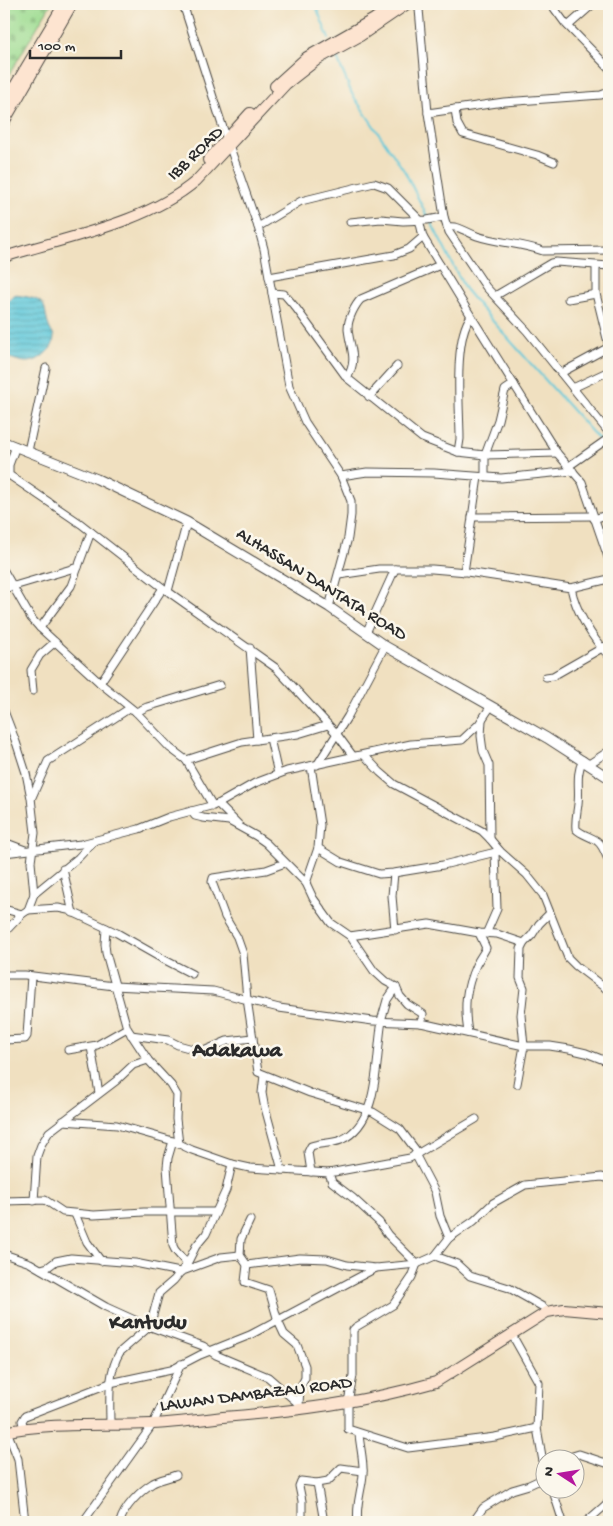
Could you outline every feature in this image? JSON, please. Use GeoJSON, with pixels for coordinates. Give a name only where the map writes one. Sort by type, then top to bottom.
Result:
{"type":"FeatureCollection","features":[{"type":"Feature","properties":{"kind":"main road"},"geometry":{"type":"LineString","coordinates":[[4,122],[64,4]]}},
{"type":"Feature","properties":{"kind":"main road"},"geometry":{"type":"LineString","coordinates":[[4,104],[32,66],[72,4]]}},
{"type":"Feature","properties":{"kind":"main road"},"geometry":{"type":"LineString","coordinates":[[345,39],[395,4]]}},
{"type":"Feature","properties":{"kind":"main road"},"geometry":{"type":"LineString","coordinates":[[345,39],[389,17],[407,4]]}},
{"type":"Feature","properties":{"kind":"main road","name":"IBB ROAD"},"geometry":{"type":"LineString","coordinates":[[4,251],[150,204],[171,192],[228,142],[286,84],[327,49],[345,39]]}},
{"type":"Feature","properties":{"kind":"main road","name":"IBB ROAD"},"geometry":{"type":"LineString","coordinates":[[4,258],[114,224],[161,205],[179,195],[196,181],[228,142]]}},
{"type":"Feature","properties":{"kind":"main road","name":"LAWAN DAMBAZAU ROAD"},"geometry":{"type":"LineString","coordinates":[[5,1431],[153,1424],[348,1402],[419,1388],[436,1382],[547,1312],[564,1309],[609,1313]]}},
{"type":"Feature","properties":{"kind":"street"},"geometry":{"type":"LineString","coordinates":[[184,4],[228,142],[258,227],[289,386],[305,422],[341,476],[351,501],[352,509],[348,538],[328,607]]}},
{"type":"Feature","properties":{"kind":"street"},"geometry":{"type":"LineString","coordinates":[[341,476],[366,472],[434,473],[501,478],[571,468],[609,437],[573,388],[527,331],[486,287],[447,227],[428,113],[417,4]]}},
{"type":"Feature","properties":{"kind":"street"},"geometry":{"type":"LineString","coordinates":[[551,4],[565,23],[609,68]]}},
{"type":"Feature","properties":{"kind":"street"},"geometry":{"type":"LineString","coordinates":[[568,26],[593,4]]}},
{"type":"Feature","properties":{"kind":"street"},"geometry":{"type":"LineString","coordinates":[[428,113],[504,102],[601,95],[609,92]]}},
{"type":"Feature","properties":{"kind":"street"},"geometry":{"type":"LineString","coordinates":[[455,109],[457,123],[464,134],[537,155],[554,162]]}},
{"type":"Feature","properties":{"kind":"street"},"geometry":{"type":"LineString","coordinates":[[258,227],[301,201],[374,183],[388,188],[418,219],[423,237],[471,316],[557,453],[582,482],[609,560]]}},
{"type":"Feature","properties":{"kind":"street"},"geometry":{"type":"LineString","coordinates":[[350,222],[381,218],[403,221],[444,217]]}},
{"type":"Feature","properties":{"kind":"street"},"geometry":{"type":"LineString","coordinates":[[447,227],[454,226],[493,241],[534,247],[543,251],[609,250]]}},
{"type":"Feature","properties":{"kind":"street"},"geometry":{"type":"LineString","coordinates":[[269,277],[394,255],[409,249],[423,237]]}},
{"type":"Feature","properties":{"kind":"street"},"geometry":{"type":"LineString","coordinates":[[495,296],[551,263],[609,266]]}},
{"type":"Feature","properties":{"kind":"street"},"geometry":{"type":"LineString","coordinates":[[347,378],[352,370],[354,359],[348,326],[357,303],[366,296],[440,265]]}},
{"type":"Feature","properties":{"kind":"street"},"geometry":{"type":"LineString","coordinates":[[561,373],[609,347],[596,294],[596,266]]}},
{"type":"Feature","properties":{"kind":"street"},"geometry":{"type":"LineString","coordinates":[[272,293],[284,294],[347,378],[422,438],[458,452],[485,455],[557,453]]}},
{"type":"Feature","properties":{"kind":"street"},"geometry":{"type":"LineString","coordinates":[[568,299],[596,294]]}},
{"type":"Feature","properties":{"kind":"street"},"geometry":{"type":"LineString","coordinates":[[458,452],[460,440],[459,349],[464,328],[471,316]]}},
{"type":"Feature","properties":{"kind":"street"},"geometry":{"type":"LineString","coordinates":[[369,397],[397,366]]}},
{"type":"Feature","properties":{"kind":"street"},"geometry":{"type":"LineString","coordinates":[[28,451],[46,368]]}},
{"type":"Feature","properties":{"kind":"street"},"geometry":{"type":"LineString","coordinates":[[573,388],[609,371]]}},
{"type":"Feature","properties":{"kind":"street"},"geometry":{"type":"LineString","coordinates":[[464,572],[472,517],[485,455],[498,420],[505,390],[514,384]]}},
{"type":"Feature","properties":{"kind":"street","name":"ALHASSAN DANTATA ROAD"},"geometry":{"type":"LineString","coordinates":[[4,442],[97,479],[187,522],[328,607],[385,646],[491,706],[586,762],[609,778]]}},
{"type":"Feature","properties":{"kind":"street"},"geometry":{"type":"LineString","coordinates":[[16,446],[9,465],[9,475],[91,532],[166,590],[276,668],[336,733],[353,756]]}},
{"type":"Feature","properties":{"kind":"street"},"geometry":{"type":"LineString","coordinates":[[472,517],[594,517],[609,514]]}},
{"type":"Feature","properties":{"kind":"street"},"geometry":{"type":"LineString","coordinates":[[100,683],[166,590],[187,522]]}},
{"type":"Feature","properties":{"kind":"street"},"geometry":{"type":"LineString","coordinates":[[40,628],[71,586],[91,532]]}},
{"type":"Feature","properties":{"kind":"street"},"geometry":{"type":"LineString","coordinates":[[4,589],[78,567]]}},
{"type":"Feature","properties":{"kind":"street"},"geometry":{"type":"LineString","coordinates":[[339,574],[379,569],[432,569],[571,588],[609,579]]}},
{"type":"Feature","properties":{"kind":"street"},"geometry":{"type":"LineString","coordinates":[[366,633],[395,569]]}},
{"type":"Feature","properties":{"kind":"street"},"geometry":{"type":"LineString","coordinates":[[4,571],[40,628],[100,683],[133,710],[170,748],[186,760],[215,805],[242,828]]}},
{"type":"Feature","properties":{"kind":"street"},"geometry":{"type":"LineString","coordinates":[[571,588],[574,602],[602,648],[609,656]]}},
{"type":"Feature","properties":{"kind":"street"},"geometry":{"type":"LineString","coordinates":[[33,690],[31,670],[40,655],[55,642]]}},
{"type":"Feature","properties":{"kind":"street"},"geometry":{"type":"LineString","coordinates":[[546,677],[553,676],[609,644]]}},
{"type":"Feature","properties":{"kind":"street"},"geometry":{"type":"LineString","coordinates":[[306,883],[318,848],[320,825],[314,765],[348,716],[385,646]]}},
{"type":"Feature","properties":{"kind":"street"},"geometry":{"type":"LineString","coordinates":[[250,648],[257,740]]}},
{"type":"Feature","properties":{"kind":"street"},"geometry":{"type":"LineString","coordinates":[[32,798],[48,761],[133,710],[220,685]]}},
{"type":"Feature","properties":{"kind":"street"},"geometry":{"type":"LineString","coordinates":[[4,853],[94,841],[139,829],[169,817],[215,805],[255,783],[278,774],[314,765],[411,744],[462,740],[482,720],[491,706]]}},
{"type":"Feature","properties":{"kind":"street"},"geometry":{"type":"LineString","coordinates":[[4,711],[16,742],[32,798],[34,833],[30,851],[34,894]]}},
{"type":"Feature","properties":{"kind":"street"},"geometry":{"type":"LineString","coordinates":[[482,720],[482,751],[489,765],[490,839]]}},
{"type":"Feature","properties":{"kind":"street"},"geometry":{"type":"LineString","coordinates":[[186,760],[242,742],[298,734],[328,725]]}},
{"type":"Feature","properties":{"kind":"street"},"geometry":{"type":"LineString","coordinates":[[270,738],[278,774]]}},
{"type":"Feature","properties":{"kind":"street"},"geometry":{"type":"LineString","coordinates":[[609,751],[586,762],[577,776],[579,789],[576,829],[580,834],[597,841],[609,862]]}},
{"type":"Feature","properties":{"kind":"street"},"geometry":{"type":"LineString","coordinates":[[364,754],[394,784],[471,824],[490,839],[497,852],[526,875],[543,895],[568,958],[609,991]]}},
{"type":"Feature","properties":{"kind":"street"},"geometry":{"type":"LineString","coordinates":[[191,812],[196,816],[229,821],[266,843],[306,883],[313,898],[331,923],[350,936],[374,971],[396,987],[400,996],[407,1004],[423,1014],[421,1023]]}},
{"type":"Feature","properties":{"kind":"street"},"geometry":{"type":"LineString","coordinates":[[4,933],[25,912],[34,894],[78,858],[94,841]]}},
{"type":"Feature","properties":{"kind":"street"},"geometry":{"type":"LineString","coordinates":[[4,842],[30,851]]}},
{"type":"Feature","properties":{"kind":"street"},"geometry":{"type":"LineString","coordinates":[[318,848],[341,862],[379,874],[444,865],[497,852]]}},
{"type":"Feature","properties":{"kind":"street"},"geometry":{"type":"LineString","coordinates":[[468,1033],[465,1009],[467,992],[471,978],[486,948],[482,934],[498,909],[497,852]]}},
{"type":"Feature","properties":{"kind":"street"},"geometry":{"type":"LineString","coordinates":[[284,863],[260,871],[212,878],[213,888],[225,917],[237,937],[244,954],[247,999],[258,1072],[310,1093],[373,1112],[400,1129],[417,1153],[435,1192],[440,1216],[449,1238]]}},
{"type":"Feature","properties":{"kind":"street"},"geometry":{"type":"LineString","coordinates":[[63,869],[74,913]]}},
{"type":"Feature","properties":{"kind":"street"},"geometry":{"type":"LineString","coordinates":[[394,873],[392,896],[395,930]]}},
{"type":"Feature","properties":{"kind":"street"},"geometry":{"type":"LineString","coordinates":[[4,909],[25,912],[58,908],[74,913],[192,974]]}},
{"type":"Feature","properties":{"kind":"street"},"geometry":{"type":"LineString","coordinates":[[517,1084],[524,1046],[521,1015],[524,988],[520,978],[520,955],[524,943],[550,913]]}},
{"type":"Feature","properties":{"kind":"street"},"geometry":{"type":"LineString","coordinates":[[350,936],[429,924],[482,934],[498,934],[524,943]]}},
{"type":"Feature","properties":{"kind":"street"},"geometry":{"type":"LineString","coordinates":[[106,928],[106,953],[114,986],[129,1032],[148,1060],[171,1085],[176,1095],[176,1143],[168,1158],[167,1167],[173,1246],[174,1250],[187,1264]]}},
{"type":"Feature","properties":{"kind":"street"},"geometry":{"type":"LineString","coordinates":[[4,975],[31,976],[114,986],[205,990],[279,1008],[381,1021],[421,1023],[524,1046],[550,1046],[569,1049],[609,1062]]}},
{"type":"Feature","properties":{"kind":"street"},"geometry":{"type":"LineString","coordinates":[[4,1040],[25,1039],[27,1036],[31,976]]}},
{"type":"Feature","properties":{"kind":"street"},"geometry":{"type":"LineString","coordinates":[[311,1172],[308,1152],[310,1146],[341,1140],[362,1122],[374,1090],[381,1021],[387,1000],[396,987]]}},
{"type":"Feature","properties":{"kind":"street"},"geometry":{"type":"LineString","coordinates":[[68,1050],[91,1047],[129,1032],[168,1040],[200,1051],[227,1041],[253,1038]]}},
{"type":"Feature","properties":{"kind":"street"},"geometry":{"type":"LineString","coordinates":[[91,1047],[99,1093]]}},
{"type":"Feature","properties":{"kind":"street"},"geometry":{"type":"LineString","coordinates":[[34,1201],[35,1175],[41,1144],[49,1132],[134,1065],[148,1060]]}},
{"type":"Feature","properties":{"kind":"street"},"geometry":{"type":"LineString","coordinates":[[264,1075],[262,1093],[264,1104],[282,1170]]}},
{"type":"Feature","properties":{"kind":"street"},"geometry":{"type":"LineString","coordinates":[[63,1121],[110,1123],[176,1143],[232,1164],[250,1168],[330,1173],[410,1158],[476,1118]]}},
{"type":"Feature","properties":{"kind":"street"},"geometry":{"type":"LineString","coordinates":[[110,1425],[110,1383],[117,1357],[120,1352],[150,1326],[156,1298],[159,1293],[168,1286],[187,1264],[196,1246],[206,1234],[226,1190],[232,1164]]}},
{"type":"Feature","properties":{"kind":"street"},"geometry":{"type":"LineString","coordinates":[[330,1173],[332,1182],[379,1222],[417,1264]]}},
{"type":"Feature","properties":{"kind":"street"},"geometry":{"type":"LineString","coordinates":[[246,1264],[300,1258],[327,1259],[376,1268],[417,1264],[435,1256],[449,1238],[474,1221],[493,1203],[525,1185],[593,1178],[609,1179]]}},
{"type":"Feature","properties":{"kind":"street"},"geometry":{"type":"LineString","coordinates":[[4,1201],[45,1200],[63,1212],[94,1215],[170,1211],[216,1212]]}},
{"type":"Feature","properties":{"kind":"street"},"geometry":{"type":"LineString","coordinates":[[75,1214],[86,1242],[101,1260]]}},
{"type":"Feature","properties":{"kind":"street"},"geometry":{"type":"LineString","coordinates":[[250,1220],[241,1239],[240,1255],[246,1264],[245,1282],[269,1290],[284,1334],[297,1345],[305,1366],[305,1378],[300,1388],[300,1407]]}},
{"type":"Feature","properties":{"kind":"street"},"geometry":{"type":"LineString","coordinates":[[4,1254],[30,1262],[106,1307],[203,1346],[209,1351],[268,1377],[300,1407]]}},
{"type":"Feature","properties":{"kind":"street"},"geometry":{"type":"LineString","coordinates":[[41,1269],[48,1267],[56,1261],[71,1258],[135,1263],[180,1272],[221,1257],[240,1255]]}},
{"type":"Feature","properties":{"kind":"street"},"geometry":{"type":"LineString","coordinates":[[435,1256],[458,1264],[470,1276],[508,1288],[543,1307],[547,1312]]}},
{"type":"Feature","properties":{"kind":"street"},"geometry":{"type":"LineString","coordinates":[[417,1264],[412,1277],[393,1305],[353,1330],[353,1376],[348,1402],[347,1427],[350,1431],[408,1448],[495,1438],[537,1428]]}},
{"type":"Feature","properties":{"kind":"street"},"geometry":{"type":"LineString","coordinates":[[24,1429],[22,1421],[25,1416],[110,1383],[171,1370],[209,1351],[250,1335],[376,1268]]}},
{"type":"Feature","properties":{"kind":"street"},"geometry":{"type":"LineString","coordinates":[[512,1333],[539,1383],[537,1428],[540,1448]]}},
{"type":"Feature","properties":{"kind":"street"},"geometry":{"type":"LineString","coordinates":[[82,1522],[153,1424],[181,1364]]}},
{"type":"Feature","properties":{"kind":"street"},"geometry":{"type":"LineString","coordinates":[[4,1408],[5,1431],[18,1459],[24,1522]]}},
{"type":"Feature","properties":{"kind":"street"},"geometry":{"type":"LineString","coordinates":[[358,1522],[357,1509],[363,1471],[359,1434]]}},
{"type":"Feature","properties":{"kind":"street"},"geometry":{"type":"LineString","coordinates":[[586,1456],[609,1464]]}},
{"type":"Feature","properties":{"kind":"street"},"geometry":{"type":"LineString","coordinates":[[302,1522],[299,1484],[301,1482],[317,1483],[328,1481],[341,1468],[363,1471]]}},
{"type":"Feature","properties":{"kind":"street"},"geometry":{"type":"LineString","coordinates":[[120,1522],[125,1510],[141,1492],[154,1482],[176,1475]]}},
{"type":"Feature","properties":{"kind":"street"},"geometry":{"type":"LineString","coordinates":[[473,1522],[483,1508],[512,1490],[536,1482]]}},
{"type":"Feature","properties":{"kind":"street"},"geometry":{"type":"LineString","coordinates":[[317,1483],[324,1522]]}},
{"type":"Feature","properties":{"kind":"street"},"geometry":{"type":"LineString","coordinates":[[555,1498],[563,1522]]}},
{"type":"Feature","properties":{"kind":"street"},"geometry":{"type":"LineString","coordinates":[[586,1522],[609,1502]]}},
{"type":"Feature","properties":{"kind":"green space"},"geometry":{"type":"Polygon","coordinates":[[[4,4],[51,4],[4,83],[4,4]]]}},
{"type":"Feature","properties":{"kind":"water"},"geometry":{"type":"Polygon","coordinates":[[[15,295],[29,297],[42,304],[45,308],[49,327],[54,336],[50,349],[41,357],[31,362],[4,356],[4,301],[7,302],[15,295]]]}},
{"type":"Feature","properties":{"kind":"waterway"},"geometry":{"type":"LineString","coordinates":[[315,4],[329,39]]}},
{"type":"Feature","properties":{"kind":"waterway"},"geometry":{"type":"LineString","coordinates":[[335,53],[352,94],[405,172],[428,218]]}},
{"type":"Feature","properties":{"kind":"waterway"},"geometry":{"type":"LineString","coordinates":[[431,222],[465,289],[609,451]]}},
{"type":"Feature","properties":{"kind":"district","name":"Adakawa"},"geometry":{"type":"Point","coordinates":[237,1052]}},
{"type":"Feature","properties":{"kind":"district","name":"Kantudu"},"geometry":{"type":"Point","coordinates":[148,1324]}}]}
